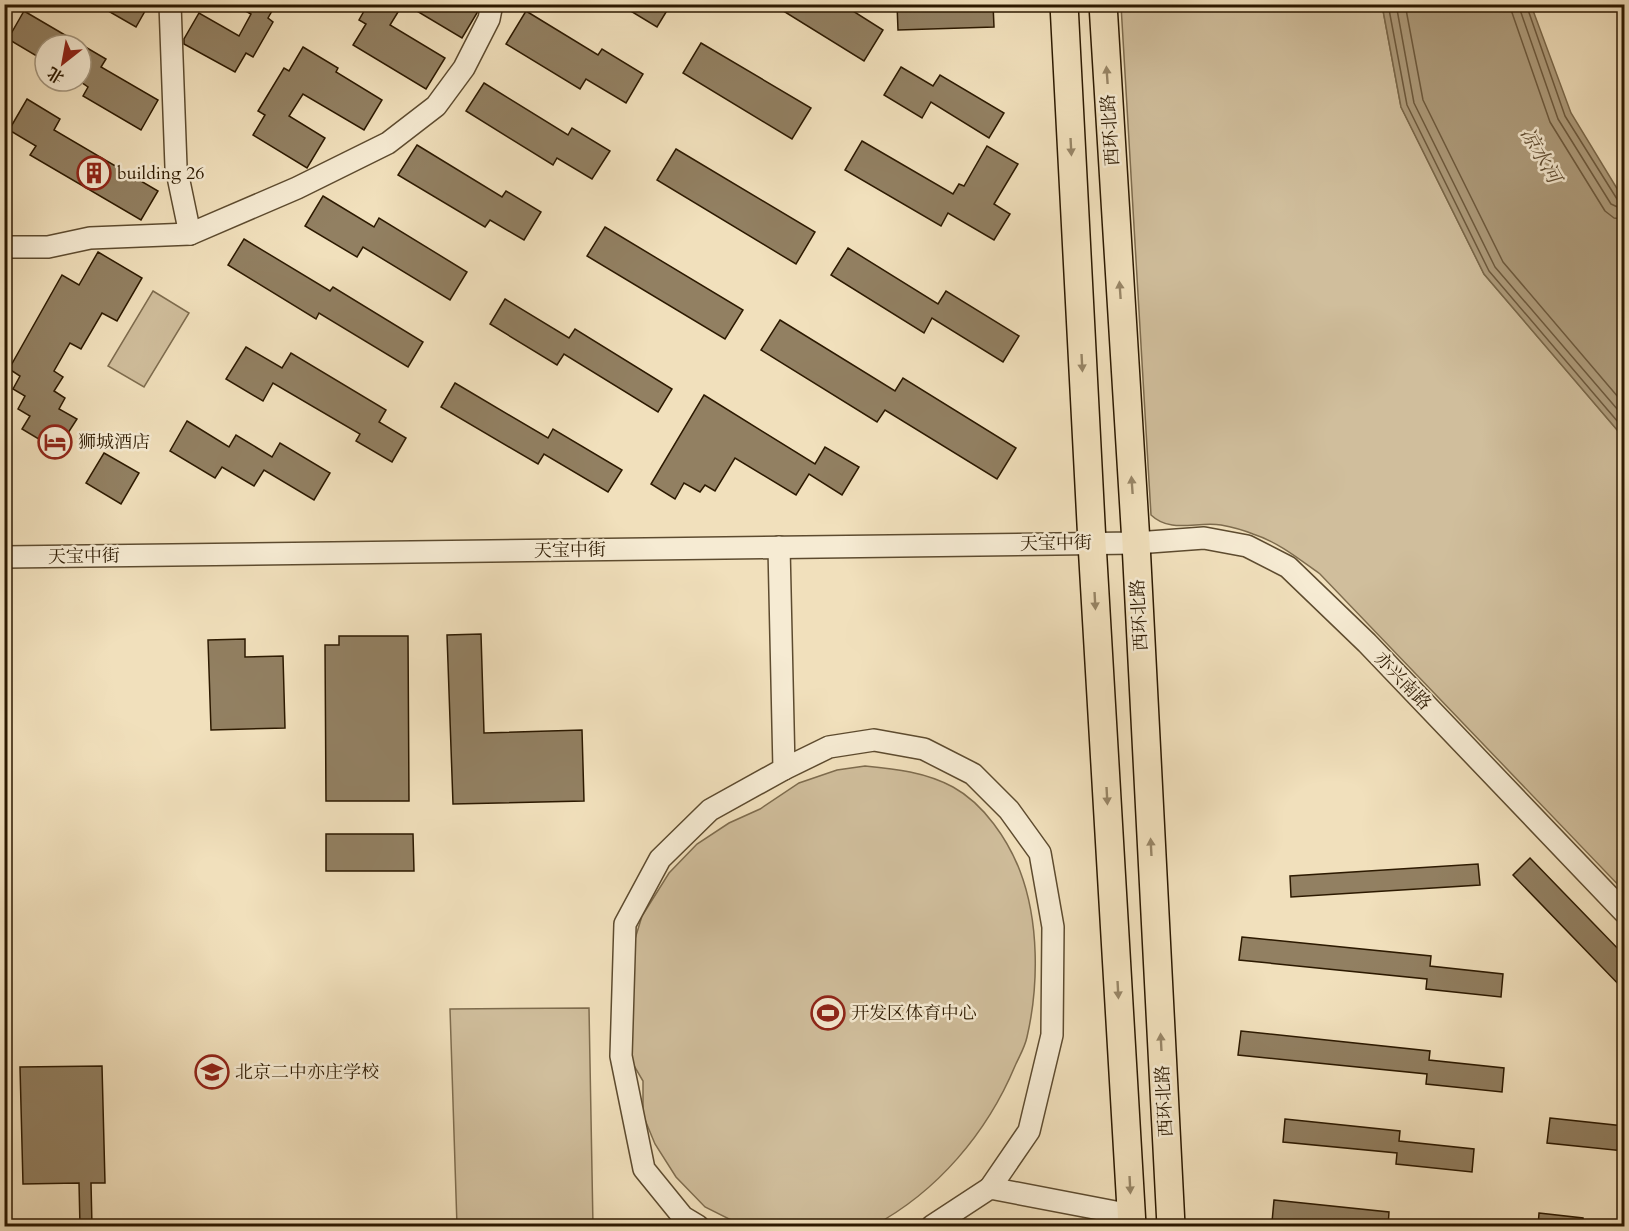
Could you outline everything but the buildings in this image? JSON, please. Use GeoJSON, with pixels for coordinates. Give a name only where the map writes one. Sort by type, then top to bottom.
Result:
{"type":"FeatureCollection","features":[{"type":"Feature","properties":{"kind":"main road"},"geometry":{"type":"LineString","coordinates":[[1064,4],[1092,543],[1132,1221]]}},
{"type":"Feature","properties":{"kind":"main road","name":"西环北路"},"geometry":{"type":"LineString","coordinates":[[1103,4],[1136,543],[1170,1227]]}},
{"type":"Feature","properties":{"kind":"street"},"geometry":{"type":"LineString","coordinates":[[170,4],[176,167],[190,234]]}},
{"type":"Feature","properties":{"kind":"street"},"geometry":{"type":"LineString","coordinates":[[4,247],[48,247],[90,238],[190,234],[297,188],[388,143],[436,106],[464,68],[489,19],[492,4]]}},
{"type":"Feature","properties":{"kind":"street","name":"亦兴南路"},"geometry":{"type":"LineString","coordinates":[[1136,543],[1204,538],[1246,546],[1288,567],[1367,643],[1624,912]]}},
{"type":"Feature","properties":{"kind":"street","name":"天宝中街"},"geometry":{"type":"LineString","coordinates":[[4,557],[1136,543]]}},
{"type":"Feature","properties":{"kind":"street"},"geometry":{"type":"LineString","coordinates":[[779,547],[784,769]]}},
{"type":"Feature","properties":{"kind":"street"},"geometry":{"type":"LineString","coordinates":[[698,1227],[683,1217],[644,1169],[621,1056],[625,924],[660,859],[710,810],[829,747],[874,740],[924,749],[973,774],[1010,810],[1040,853],[1053,927],[1052,1035],[1029,1131],[990,1188],[932,1227]]}},
{"type":"Feature","properties":{"kind":"street"},"geometry":{"type":"LineString","coordinates":[[990,1188],[1132,1221]]}},
{"type":"Feature","properties":{"kind":"shaded area"},"geometry":{"type":"Polygon","coordinates":[[[1121,5],[1382,5],[1401,107],[1484,274],[1624,438],[1624,891],[1320,574],[1280,546],[1245,531],[1212,524],[1184,526],[1167,524],[1151,515],[1121,5]]]}},
{"type":"Feature","properties":{"kind":"shaded area"},"geometry":{"type":"Polygon","coordinates":[[[153,291],[189,313],[144,387],[108,366],[153,291]]]}},
{"type":"Feature","properties":{"kind":"shaded area","name":"开发区体育中心"},"geometry":{"type":"Polygon","coordinates":[[[865,766],[921,775],[953,787],[975,803],[1002,835],[1020,871],[1034,932],[1034,996],[1026,1041],[1003,1091],[975,1137],[939,1178],[896,1212],[873,1226],[743,1226],[705,1207],[676,1177],[655,1144],[643,1115],[643,1081],[633,1064],[626,1031],[631,952],[642,916],[669,873],[697,844],[729,823],[760,809],[799,783],[837,770],[865,766]]]}},
{"type":"Feature","properties":{"kind":"shaded area"},"geometry":{"type":"Polygon","coordinates":[[[589,1008],[593,1226],[457,1226],[450,1009],[589,1008]]]}},
{"type":"Feature","properties":{"kind":"water","name":"凉水河"},"geometry":{"type":"Polygon","coordinates":[[[1382,5],[1531,5],[1571,113],[1624,200],[1624,438],[1484,274],[1401,107],[1382,5]]]}},
{"type":"Feature","properties":{"kind":"place","name":"building 26"},"geometry":{"type":"Point","coordinates":[94,173]}},
{"type":"Feature","properties":{"kind":"place","name":"狮城酒店"},"geometry":{"type":"Point","coordinates":[55,442]}},
{"type":"Feature","properties":{"kind":"place","name":"开发区体育中心"},"geometry":{"type":"Point","coordinates":[828,1013]}},
{"type":"Feature","properties":{"kind":"place","name":"北京二中亦庄学校"},"geometry":{"type":"Point","coordinates":[212,1072]}}]}
